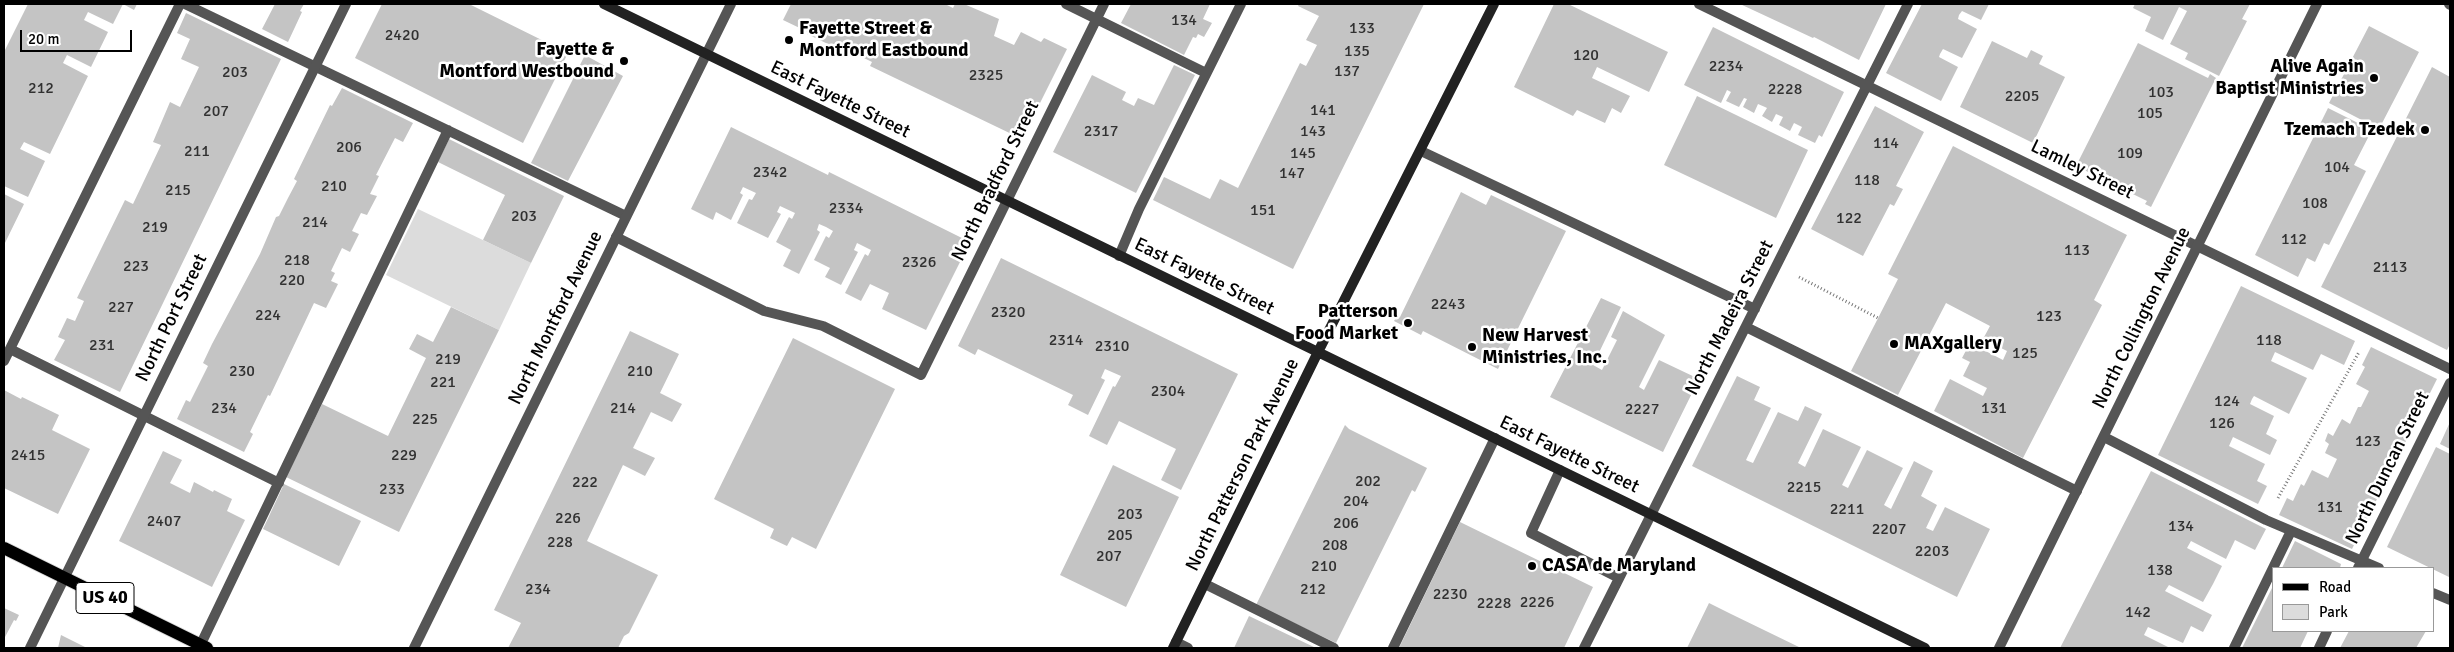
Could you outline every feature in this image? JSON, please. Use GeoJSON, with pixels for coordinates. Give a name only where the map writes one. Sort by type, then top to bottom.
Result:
{"type":"FeatureCollection","features":[{"type":"Feature","properties":{"kind":"main road","name":"East Fayette Street"},"geometry":{"type":"LineString","coordinates":[[604,4],[1925,648]]}},
{"type":"Feature","properties":{"kind":"main road","name":"North Patterson Park Avenue"},"geometry":{"type":"LineString","coordinates":[[1175,645],[1318,352],[1494,4]]}},
{"type":"Feature","properties":{"kind":"main road","name":"US 40"},"geometry":{"type":"LineString","coordinates":[[4,548],[202,647]]}},
{"type":"Feature","properties":{"kind":"street"},"geometry":{"type":"LineString","coordinates":[[4,361],[180,4]]}},
{"type":"Feature","properties":{"kind":"street"},"geometry":{"type":"LineString","coordinates":[[185,4],[626,216]]}},
{"type":"Feature","properties":{"kind":"street","name":"North Port Street"},"geometry":{"type":"LineString","coordinates":[[30,648],[346,4]]}},
{"type":"Feature","properties":{"kind":"street","name":"North Montford Avenue"},"geometry":{"type":"LineString","coordinates":[[414,648],[731,4]]}},
{"type":"Feature","properties":{"kind":"street"},"geometry":{"type":"LineString","coordinates":[[1066,4],[1206,73]]}},
{"type":"Feature","properties":{"kind":"street","name":"North Bradford Street"},"geometry":{"type":"LineString","coordinates":[[616,237],[764,311],[823,326],[922,375],[1006,200],[1104,4]]}},
{"type":"Feature","properties":{"kind":"street"},"geometry":{"type":"LineString","coordinates":[[1119,256],[1139,209],[1241,4]]}},
{"type":"Feature","properties":{"kind":"street","name":"Lamley Street"},"geometry":{"type":"LineString","coordinates":[[1699,4],[2450,369]]}},
{"type":"Feature","properties":{"kind":"street","name":"North Madeira Street"},"geometry":{"type":"LineString","coordinates":[[1584,648],[1908,4]]}},
{"type":"Feature","properties":{"kind":"street","name":"North Collington Avenue"},"geometry":{"type":"LineString","coordinates":[[1999,648],[2317,4]]}},
{"type":"Feature","properties":{"kind":"street"},"geometry":{"type":"LineString","coordinates":[[202,647],[278,483],[448,130]]}},
{"type":"Feature","properties":{"kind":"street"},"geometry":{"type":"LineString","coordinates":[[1421,151],[1755,310]]}},
{"type":"Feature","properties":{"kind":"street"},"geometry":{"type":"LineString","coordinates":[[1746,327],[2077,491]]}},
{"type":"Feature","properties":{"kind":"street"},"geometry":{"type":"LineString","coordinates":[[10,349],[278,483]]}},
{"type":"Feature","properties":{"kind":"street","name":"North Duncan Street"},"geometry":{"type":"LineString","coordinates":[[2360,564],[2450,383]]}},
{"type":"Feature","properties":{"kind":"street"},"geometry":{"type":"LineString","coordinates":[[1393,648],[1495,438]]}},
{"type":"Feature","properties":{"kind":"street"},"geometry":{"type":"LineString","coordinates":[[2104,438],[2266,520],[2360,564],[2374,567]]}},
{"type":"Feature","properties":{"kind":"street"},"geometry":{"type":"LineString","coordinates":[[1560,470],[1531,533],[1618,578]]}},
{"type":"Feature","properties":{"kind":"street"},"geometry":{"type":"LineString","coordinates":[[2273,567],[2291,531]]}},
{"type":"Feature","properties":{"kind":"street"},"geometry":{"type":"LineString","coordinates":[[2234,648],[2272,570]]}},
{"type":"Feature","properties":{"kind":"street"},"geometry":{"type":"LineString","coordinates":[[1205,584],[1334,648]]}},
{"type":"Feature","properties":{"kind":"street"},"geometry":{"type":"LineString","coordinates":[[2434,593],[2450,600]]}},
{"type":"Feature","properties":{"kind":"street"},"geometry":{"type":"LineString","coordinates":[[2319,648],[2327,632]]}},
{"type":"Feature","properties":{"kind":"street"},"geometry":{"type":"LineString","coordinates":[[1175,645],[1188,648]]}},
{"type":"Feature","properties":{"kind":"path"},"geometry":{"type":"LineString","coordinates":[[1777,264],[1878,318]]}},
{"type":"Feature","properties":{"kind":"path"},"geometry":{"type":"LineString","coordinates":[[2266,520],[2371,330]]}},
{"type":"Feature","properties":{"kind":"green space"},"geometry":{"type":"Polygon","coordinates":[[[418,209],[531,263],[499,330],[386,275],[418,209]]]}},
{"type":"Feature","properties":{"kind":"building"},"geometry":{"type":"Polygon","coordinates":[[[28,4],[123,4],[113,24],[88,12],[84,20],[108,32],[91,67],[67,55],[63,63],[88,76],[50,154],[24,142],[20,149],[45,161],[28,197],[4,186],[4,52],[28,4]]]}},
{"type":"Feature","properties":{"kind":"building"},"geometry":{"type":"Polygon","coordinates":[[[123,4],[137,4],[134,10],[123,4]]]}},
{"type":"Feature","properties":{"kind":"building"},"geometry":{"type":"Polygon","coordinates":[[[275,4],[304,4],[288,42],[262,29],[275,4]]]}},
{"type":"Feature","properties":{"kind":"building"},"geometry":{"type":"Polygon","coordinates":[[[382,4],[469,4],[568,53],[523,143],[355,58],[382,4]]]}},
{"type":"Feature","properties":{"kind":"building"},"geometry":{"type":"Polygon","coordinates":[[[791,4],[945,4],[953,8],[955,4],[964,4],[999,19],[994,36],[1014,45],[1021,32],[1041,42],[1044,38],[1067,49],[1022,139],[870,66],[872,62],[852,52],[851,55],[783,20],[791,4]]]}},
{"type":"Feature","properties":{"kind":"building"},"geometry":{"type":"Polygon","coordinates":[[[1131,4],[1210,4],[1203,19],[1212,23],[1204,37],[1198,34],[1196,38],[1193,37],[1184,55],[1121,23],[1131,4]]]}},
{"type":"Feature","properties":{"kind":"building"},"geometry":{"type":"Polygon","coordinates":[[[1299,4],[1424,4],[1293,269],[1153,200],[1164,177],[1210,199],[1220,179],[1238,188],[1300,63],[1306,66],[1317,45],[1306,40],[1319,16],[1298,6],[1299,4]]]}},
{"type":"Feature","properties":{"kind":"building"},"geometry":{"type":"Polygon","coordinates":[[[1554,4],[1568,4],[1668,52],[1649,92],[1597,67],[1592,78],[1630,96],[1621,113],[1612,108],[1605,123],[1577,110],[1573,116],[1514,87],[1554,4]]]}},
{"type":"Feature","properties":{"kind":"building"},"geometry":{"type":"Polygon","coordinates":[[[1740,4],[1886,4],[1859,60],[1814,37],[1740,4]]]}},
{"type":"Feature","properties":{"kind":"building"},"geometry":{"type":"Polygon","coordinates":[[[1922,4],[1989,4],[1981,20],[1962,11],[1959,15],[1958,19],[1977,29],[1962,58],[1943,49],[1940,54],[1939,57],[1958,67],[1941,101],[1886,73],[1922,4]]]}},
{"type":"Feature","properties":{"kind":"building"},"geometry":{"type":"Polygon","coordinates":[[[2135,4],[2250,4],[2242,19],[2247,21],[2219,76],[2185,59],[2188,53],[2170,44],[2187,11],[2179,7],[2163,40],[2145,31],[2151,17],[2133,8],[2135,4]]]}},
{"type":"Feature","properties":{"kind":"building"},"geometry":{"type":"Polygon","coordinates":[[[186,13],[281,59],[120,392],[54,360],[65,340],[58,337],[67,318],[75,321],[84,301],[77,298],[125,200],[133,204],[161,145],[153,142],[170,102],[180,107],[199,67],[181,59],[190,39],[177,33],[186,13]]]}},
{"type":"Feature","properties":{"kind":"building","name":"Alive Again Baptist Ministries"},"geometry":{"type":"Polygon","coordinates":[[[2369,26],[2419,52],[2379,129],[2329,103],[2369,26]]]}},
{"type":"Feature","properties":{"kind":"building"},"geometry":{"type":"Polygon","coordinates":[[[1713,27],[1844,92],[1822,137],[1819,135],[1815,143],[1798,135],[1802,127],[1794,123],[1790,131],[1779,125],[1783,117],[1776,114],[1772,122],[1762,116],[1767,108],[1758,104],[1754,113],[1743,107],[1747,99],[1744,98],[1739,107],[1726,101],[1731,92],[1727,90],[1721,103],[1684,85],[1713,27]]]}},
{"type":"Feature","properties":{"kind":"building"},"geometry":{"type":"Polygon","coordinates":[[[1992,41],[2027,58],[2031,50],[2043,56],[2039,64],[2065,77],[2033,143],[1960,107],[1992,41]]]}},
{"type":"Feature","properties":{"kind":"building"},"geometry":{"type":"Polygon","coordinates":[[[2138,43],[2208,78],[2210,74],[2216,78],[2151,207],[2145,204],[2147,201],[2076,166],[2138,43]]]}},
{"type":"Feature","properties":{"kind":"building"},"geometry":{"type":"Polygon","coordinates":[[[585,55],[623,76],[568,181],[531,163],[585,55]]]}},
{"type":"Feature","properties":{"kind":"building"},"geometry":{"type":"Polygon","coordinates":[[[1174,65],[1195,75],[1136,193],[1053,152],[1092,75],[1126,92],[1122,100],[1134,106],[1138,98],[1154,105],[1174,65]]]}},
{"type":"Feature","properties":{"kind":"building"},"geometry":{"type":"Polygon","coordinates":[[[2432,67],[2450,77],[2450,344],[2447,350],[2321,287],[2432,67]]]}},
{"type":"Feature","properties":{"kind":"building"},"geometry":{"type":"Polygon","coordinates":[[[342,88],[413,123],[403,142],[395,138],[376,175],[379,176],[370,194],[377,196],[367,215],[361,213],[352,231],[359,234],[350,252],[342,248],[331,271],[335,273],[331,281],[338,284],[326,308],[314,303],[270,396],[268,395],[250,432],[253,434],[244,452],[177,419],[186,400],[190,402],[208,366],[203,363],[212,344],[260,254],[276,217],[279,216],[297,181],[294,179],[330,105],[332,106],[342,88]]]}},
{"type":"Feature","properties":{"kind":"building"},"geometry":{"type":"Polygon","coordinates":[[[1697,96],[1808,150],[1776,218],[1664,165],[1697,96]]]}},
{"type":"Feature","properties":{"kind":"building"},"geometry":{"type":"Polygon","coordinates":[[[1875,106],[1924,132],[1896,186],[1903,189],[1894,206],[1890,204],[1863,256],[1811,229],[1875,106]]]}},
{"type":"Feature","properties":{"kind":"building"},"geometry":{"type":"Polygon","coordinates":[[[2328,108],[2372,130],[2354,165],[2366,171],[2329,245],[2324,243],[2315,262],[2307,258],[2298,277],[2255,255],[2328,108]]]}},
{"type":"Feature","properties":{"kind":"building"},"geometry":{"type":"Polygon","coordinates":[[[731,127],[828,175],[829,172],[970,242],[926,330],[882,309],[889,293],[870,284],[861,301],[845,293],[865,254],[868,256],[871,250],[857,243],[854,250],[858,252],[841,285],[825,277],[830,268],[814,260],[826,236],[829,238],[833,231],[826,227],[819,224],[817,230],[820,232],[799,274],[783,266],[791,250],[776,242],[789,217],[792,219],[795,213],[780,206],[777,212],[781,214],[768,238],[737,223],[749,199],[752,200],[756,193],[743,187],[740,193],[743,195],[731,220],[716,212],[713,220],[691,209],[731,127]]]}},
{"type":"Feature","properties":{"kind":"building"},"geometry":{"type":"Polygon","coordinates":[[[449,139],[564,196],[531,263],[483,240],[505,195],[438,162],[449,139]]]}},
{"type":"Feature","properties":{"kind":"building"},"geometry":{"type":"Polygon","coordinates":[[[1953,146],[2127,235],[2094,300],[2102,305],[2023,458],[1934,411],[1950,379],[1983,396],[1987,388],[1963,376],[1970,362],[1962,358],[1970,343],[2003,360],[2007,351],[1983,339],[1990,326],[1946,303],[1898,395],[1851,371],[1898,279],[1888,274],[1953,146]]]}},
{"type":"Feature","properties":{"kind":"building"},"geometry":{"type":"Polygon","coordinates":[[[1461,192],[1486,205],[1491,195],[1566,231],[1498,369],[1423,331],[1421,335],[1394,321],[1397,316],[1400,317],[1461,192]]]}},
{"type":"Feature","properties":{"kind":"building"},"geometry":{"type":"Polygon","coordinates":[[[4,194],[24,204],[4,245],[4,194]]]}},
{"type":"Feature","properties":{"kind":"building"},"geometry":{"type":"Polygon","coordinates":[[[1001,258],[1238,374],[1181,490],[1161,480],[1176,449],[1119,421],[1107,445],[1089,436],[1113,386],[1115,387],[1121,376],[1105,369],[1101,378],[1105,380],[1088,415],[1068,405],[1073,395],[978,349],[975,355],[958,346],[1001,258]]]}},
{"type":"Feature","properties":{"kind":"building"},"geometry":{"type":"Polygon","coordinates":[[[2241,286],[2355,341],[2344,365],[2321,354],[2313,370],[2275,352],[2271,361],[2307,378],[2289,414],[2254,396],[2252,399],[2250,404],[2274,416],[2266,434],[2277,440],[2270,455],[2233,437],[2229,446],[2265,464],[2257,481],[2267,486],[2258,504],[2158,455],[2241,286]]]}},
{"type":"Feature","properties":{"kind":"building"},"geometry":{"type":"Polygon","coordinates":[[[1601,298],[1621,307],[1593,365],[1602,370],[1617,340],[1611,337],[1623,311],[1665,335],[1639,387],[1644,390],[1659,360],[1699,379],[1663,452],[1550,397],[1601,298]]]}},
{"type":"Feature","properties":{"kind":"building"},"geometry":{"type":"Polygon","coordinates":[[[451,307],[499,330],[399,532],[286,477],[322,404],[388,436],[426,358],[409,349],[417,334],[433,342],[451,307]]]}},
{"type":"Feature","properties":{"kind":"building"},"geometry":{"type":"Polygon","coordinates":[[[630,331],[679,354],[660,393],[682,404],[672,422],[651,412],[633,448],[655,458],[645,476],[623,465],[587,541],[658,575],[629,633],[624,636],[618,648],[508,648],[521,623],[494,610],[630,331]]]}},
{"type":"Feature","properties":{"kind":"building"},"geometry":{"type":"Polygon","coordinates":[[[793,338],[895,389],[816,549],[792,537],[787,546],[770,538],[774,529],[714,499],[793,338]]]}},
{"type":"Feature","properties":{"kind":"building"},"geometry":{"type":"Polygon","coordinates":[[[2371,347],[2437,379],[2352,549],[2279,515],[2287,498],[2293,501],[2301,484],[2304,486],[2312,470],[2328,478],[2337,459],[2325,453],[2329,444],[2325,441],[2328,433],[2333,436],[2342,419],[2350,424],[2358,407],[2361,407],[2369,391],[2356,384],[2365,367],[2362,365],[2371,347]]]}},
{"type":"Feature","properties":{"kind":"building"},"geometry":{"type":"Polygon","coordinates":[[[1737,376],[1760,387],[1754,400],[1771,408],[1746,460],[1748,461],[1753,463],[1778,412],[1798,421],[1805,406],[1822,414],[1798,463],[1805,467],[1823,429],[1861,447],[1842,485],[1848,488],[1867,450],[1903,468],[1884,505],[1891,509],[1914,461],[1933,471],[1921,496],[1937,505],[1926,528],[1933,531],[1945,507],[1990,529],[1957,597],[1692,466],[1737,376]]]}},
{"type":"Feature","properties":{"kind":"building"},"geometry":{"type":"Polygon","coordinates":[[[4,390],[59,415],[52,430],[90,449],[58,514],[4,488],[4,390]]]}},
{"type":"Feature","properties":{"kind":"building"},"geometry":{"type":"Polygon","coordinates":[[[2450,422],[2450,449],[2440,444],[2450,422]]]}},
{"type":"Feature","properties":{"kind":"building"},"geometry":{"type":"Polygon","coordinates":[[[1345,425],[1349,429],[1427,468],[1415,492],[1412,490],[1336,643],[1256,605],[1345,425]]]}},
{"type":"Feature","properties":{"kind":"building"},"geometry":{"type":"Polygon","coordinates":[[[2436,447],[2450,454],[2449,577],[2434,570],[2434,567],[2428,567],[2387,547],[2436,447]]]}},
{"type":"Feature","properties":{"kind":"building"},"geometry":{"type":"Polygon","coordinates":[[[163,451],[182,460],[170,483],[190,493],[194,482],[213,492],[214,490],[232,499],[227,511],[245,520],[212,587],[119,541],[163,451]]]}},
{"type":"Feature","properties":{"kind":"building"},"geometry":{"type":"Polygon","coordinates":[[[1113,465],[1179,497],[1126,607],[1060,575],[1113,465]]]}},
{"type":"Feature","properties":{"kind":"building"},"geometry":{"type":"Polygon","coordinates":[[[2151,471],[2266,529],[2255,550],[2235,540],[2226,559],[2191,541],[2187,548],[2222,566],[2213,584],[2203,602],[2169,585],[2165,591],[2212,615],[2203,632],[2191,626],[2183,643],[2148,627],[2144,635],[2170,648],[2060,648],[2151,471]]]}},
{"type":"Feature","properties":{"kind":"building"},"geometry":{"type":"Polygon","coordinates":[[[284,484],[361,521],[339,566],[263,529],[284,484]]]}},
{"type":"Feature","properties":{"kind":"building"},"geometry":{"type":"Polygon","coordinates":[[[1460,522],[1593,587],[1564,648],[1399,648],[1460,522]]]}},
{"type":"Feature","properties":{"kind":"building"},"geometry":{"type":"Polygon","coordinates":[[[2295,541],[2341,564],[2340,567],[2282,567],[2295,541]]]}},
{"type":"Feature","properties":{"kind":"building"},"geometry":{"type":"Polygon","coordinates":[[[2272,588],[2272,632],[2308,632],[2300,648],[2242,648],[2272,588]]]}},
{"type":"Feature","properties":{"kind":"building"},"geometry":{"type":"Polygon","coordinates":[[[1709,603],[1731,614],[1801,648],[1687,648],[1709,603]]]}},
{"type":"Feature","properties":{"kind":"building"},"geometry":{"type":"Polygon","coordinates":[[[4,608],[19,615],[16,621],[14,620],[4,639],[4,608]]]}},
{"type":"Feature","properties":{"kind":"building"},"geometry":{"type":"Polygon","coordinates":[[[1249,616],[1316,648],[1234,648],[1249,616]]]}},
{"type":"Feature","properties":{"kind":"building"},"geometry":{"type":"Polygon","coordinates":[[[2348,632],[2425,632],[2416,648],[2340,648],[2348,632]]]}},
{"type":"Feature","properties":{"kind":"building"},"geometry":{"type":"Polygon","coordinates":[[[61,635],[87,648],[58,648],[61,635]]]}},
{"type":"Feature","properties":{"kind":"place","name":"Fayette Street & Montford Eastbound"},"geometry":{"type":"Point","coordinates":[789,40]}},
{"type":"Feature","properties":{"kind":"place","name":"Fayette & Montford Westbound"},"geometry":{"type":"Point","coordinates":[624,61]}},
{"type":"Feature","properties":{"kind":"place","name":"Alive Again Baptist Ministries"},"geometry":{"type":"Point","coordinates":[2374,78]}},
{"type":"Feature","properties":{"kind":"place","name":"Tzemach Tzedek"},"geometry":{"type":"Point","coordinates":[2425,130]}},
{"type":"Feature","properties":{"kind":"place","name":"Patterson Food Market"},"geometry":{"type":"Point","coordinates":[1408,323]}},
{"type":"Feature","properties":{"kind":"place","name":"MAXgallery"},"geometry":{"type":"Point","coordinates":[1894,344]}},
{"type":"Feature","properties":{"kind":"place","name":"New Harvest Ministries, Inc."},"geometry":{"type":"Point","coordinates":[1472,347]}},
{"type":"Feature","properties":{"kind":"place","name":"CASA de Maryland"},"geometry":{"type":"Point","coordinates":[1532,566]}}]}
